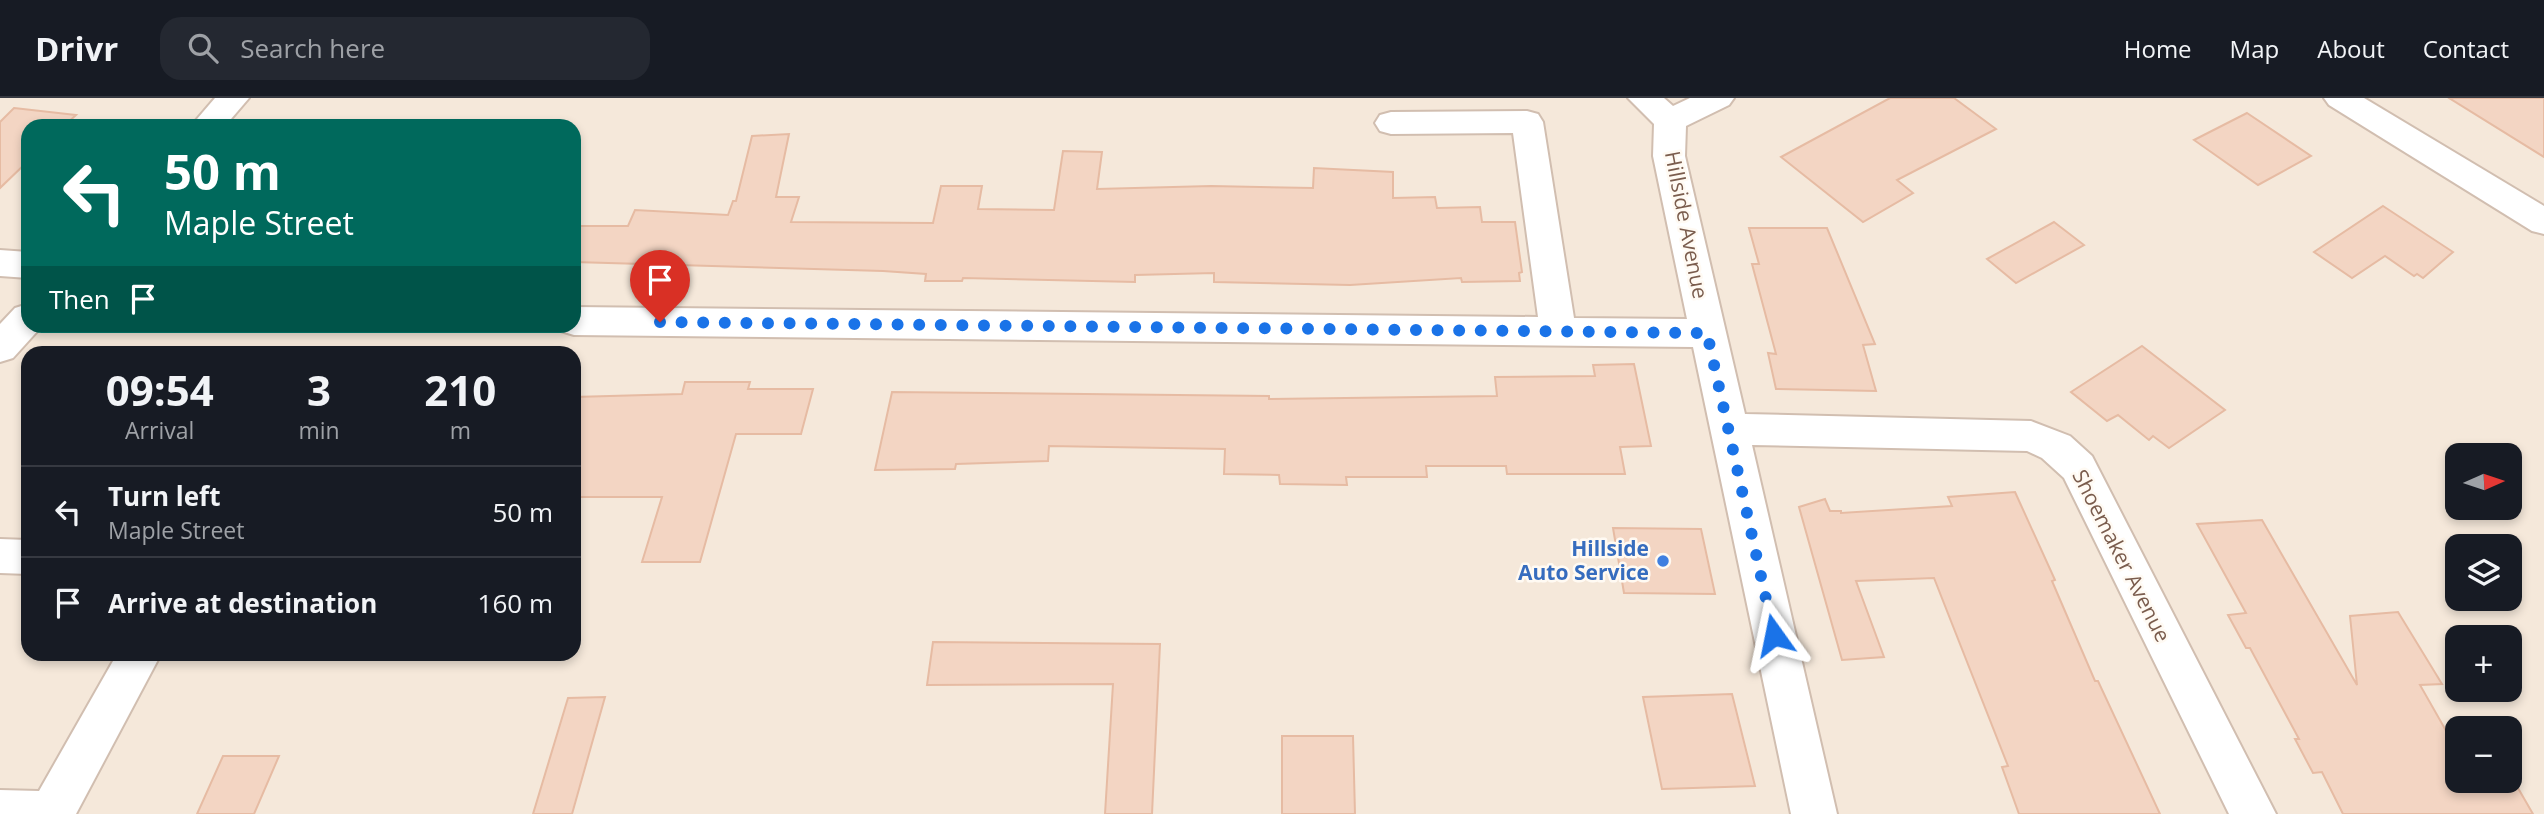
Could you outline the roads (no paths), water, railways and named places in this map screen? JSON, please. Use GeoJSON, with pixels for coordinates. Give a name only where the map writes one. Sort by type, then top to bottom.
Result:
{"type":"FeatureCollection","features":[{"type":"Feature","properties":{"kind":"street"},"geometry":{"type":"LineString","coordinates":[[214,119],[233,98]]}},
{"type":"Feature","properties":{"kind":"street"},"geometry":{"type":"LineString","coordinates":[[1657,109],[1718,98]]}},
{"type":"Feature","properties":{"kind":"street"},"geometry":{"type":"LineString","coordinates":[[2340,98],[2544,222]]}},
{"type":"Feature","properties":{"kind":"street","name":"Hillside Avenue"},"geometry":{"type":"LineString","coordinates":[[1657,109],[1670,156],[1814,814]]}},
{"type":"Feature","properties":{"kind":"street"},"geometry":{"type":"LineString","coordinates":[[1391,124],[1527,122],[1558,331]]}},
{"type":"Feature","properties":{"kind":"street"},"geometry":{"type":"LineString","coordinates":[[0,263],[21,264]]}},
{"type":"Feature","properties":{"kind":"street"},"geometry":{"type":"LineString","coordinates":[[581,321],[1707,333]]}},
{"type":"Feature","properties":{"kind":"street"},"geometry":{"type":"LineString","coordinates":[[0,348],[21,326]]}},
{"type":"Feature","properties":{"kind":"street","name":"Shoemaker Avenue"},"geometry":{"type":"LineString","coordinates":[[1728,429],[2031,436],[2056,447],[2078,467],[2253,814]]}},
{"type":"Feature","properties":{"kind":"street"},"geometry":{"type":"LineString","coordinates":[[0,556],[21,557]]}},
{"type":"Feature","properties":{"kind":"street"},"geometry":{"type":"LineString","coordinates":[[0,811],[51,813],[136,661]]}},
{"type":"Feature","properties":{"kind":"place","name":"Hillside Auto Service"},"geometry":{"type":"Point","coordinates":[1663,561]}}]}
